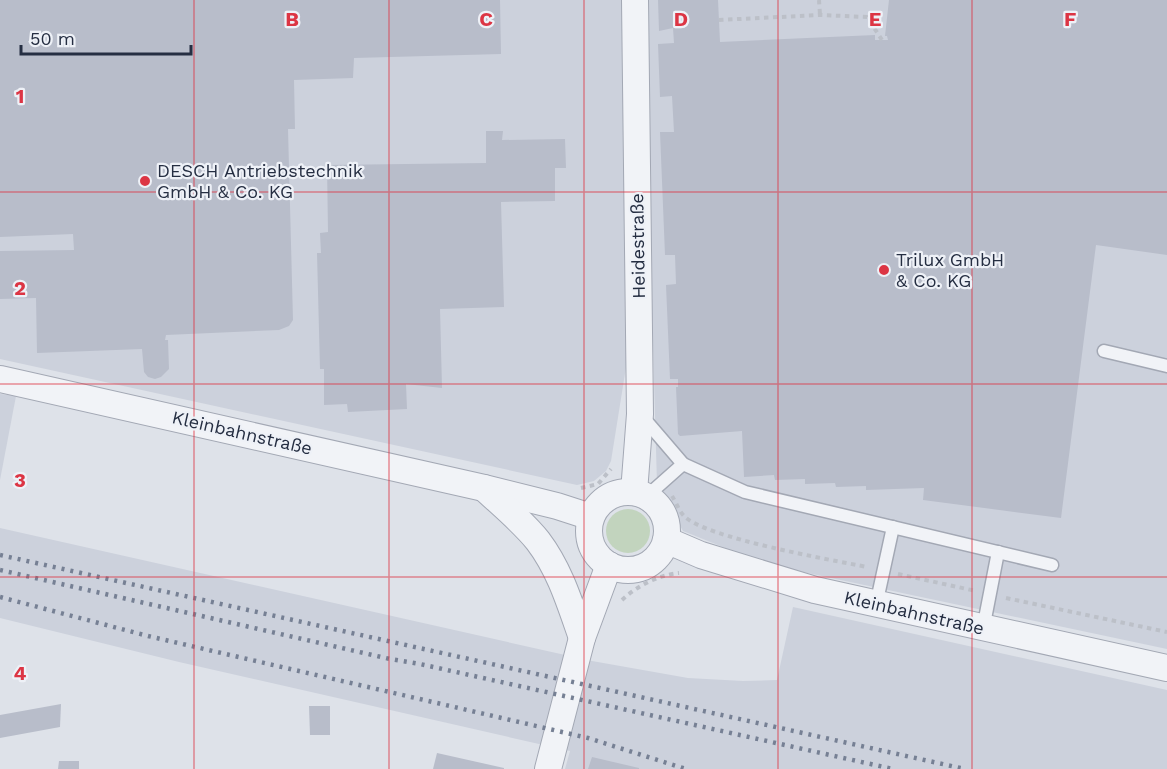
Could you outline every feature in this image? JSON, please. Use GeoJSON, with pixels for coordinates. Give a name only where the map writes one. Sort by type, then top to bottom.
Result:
{"type":"FeatureCollection","features":[{"type":"Feature","properties":{"kind":"street","name":"Heidestraße"},"geometry":{"type":"LineString","coordinates":[[635,0],[640,414],[648,490]]}},
{"type":"Feature","properties":{"kind":"street","name":"Kleinbahnstraße"},"geometry":{"type":"LineString","coordinates":[[0,379],[484,488],[591,517]]}},
{"type":"Feature","properties":{"kind":"street"},"geometry":{"type":"LineString","coordinates":[[484,488],[537,539],[564,586],[582,639]]}},
{"type":"Feature","properties":{"kind":"street"},"geometry":{"type":"LineString","coordinates":[[648,490],[660,507],[667,523],[666,540],[657,558],[640,568],[624,570],[609,565],[596,553],[590,539],[591,517],[603,501],[617,493],[648,490]]}},
{"type":"Feature","properties":{"kind":"street","name":"Kleinbahnstraße"},"geometry":{"type":"LineString","coordinates":[[666,540],[701,555],[814,590],[1167,668]]}},
{"type":"Feature","properties":{"kind":"street"},"geometry":{"type":"LineString","coordinates":[[548,769],[582,639],[609,565]]}},
{"type":"Feature","properties":{"kind":"lane"},"geometry":{"type":"LineString","coordinates":[[1104,351],[1167,366]]}},
{"type":"Feature","properties":{"kind":"lane"},"geometry":{"type":"LineString","coordinates":[[640,414],[683,464],[745,492],[1052,565]]}},
{"type":"Feature","properties":{"kind":"lane"},"geometry":{"type":"LineString","coordinates":[[648,490],[683,464]]}},
{"type":"Feature","properties":{"kind":"lane"},"geometry":{"type":"LineString","coordinates":[[876,605],[893,527]]}},
{"type":"Feature","properties":{"kind":"lane"},"geometry":{"type":"LineString","coordinates":[[983,629],[998,552]]}},
{"type":"Feature","properties":{"kind":"path"},"geometry":{"type":"LineString","coordinates":[[819,0],[820,15]]}},
{"type":"Feature","properties":{"kind":"path"},"geometry":{"type":"LineString","coordinates":[[719,20],[820,15],[867,17],[882,40]]}},
{"type":"Feature","properties":{"kind":"path"},"geometry":{"type":"LineString","coordinates":[[573,487],[583,488],[598,484],[610,472],[612,461]]}},
{"type":"Feature","properties":{"kind":"path"},"geometry":{"type":"LineString","coordinates":[[648,490],[685,517],[709,529],[745,540],[1167,632]]}},
{"type":"Feature","properties":{"kind":"shaded area"},"geometry":{"type":"Polygon","coordinates":[[[0,0],[625,0],[631,336],[611,461],[606,471],[594,481],[577,485],[0,359],[0,0]]]}},
{"type":"Feature","properties":{"kind":"shaded area","name":"Trilux GmbH & Co. KG"},"geometry":{"type":"Polygon","coordinates":[[[643,0],[1167,0],[1167,649],[765,564],[683,531],[657,484],[643,0]]]}},
{"type":"Feature","properties":{"kind":"shaded area"},"geometry":{"type":"Polygon","coordinates":[[[0,394],[16,396],[0,480],[0,394]]]}},
{"type":"Feature","properties":{"kind":"shaded area"},"geometry":{"type":"Polygon","coordinates":[[[0,528],[592,661],[688,678],[777,680],[793,607],[1167,690],[1167,769],[565,769],[570,751],[179,662],[0,618],[0,528]]]}},
{"type":"Feature","properties":{"kind":"green space"},"geometry":{"type":"Polygon","coordinates":[[[628,509],[644,515],[650,531],[644,547],[628,553],[612,547],[606,531],[612,515],[628,509]]]}},
{"type":"Feature","properties":{"kind":"building","name":"DESCH Antriebstechnik GmbH & Co. KG"},"geometry":{"type":"Polygon","coordinates":[[[0,0],[500,0],[501,54],[354,58],[353,78],[294,80],[295,129],[288,129],[293,320],[289,326],[279,330],[166,335],[169,369],[161,377],[155,379],[148,377],[144,372],[142,349],[37,353],[36,298],[0,299],[0,251],[74,250],[73,234],[0,237],[0,0]]]}},
{"type":"Feature","properties":{"kind":"building","name":"Trilux GmbH & Co. KG"},"geometry":{"type":"Polygon","coordinates":[[[658,0],[718,0],[720,42],[875,35],[875,40],[888,40],[885,36],[889,0],[1167,0],[1167,255],[1096,245],[1061,518],[923,500],[924,488],[866,490],[866,486],[836,487],[835,483],[805,484],[805,479],[775,480],[774,475],[744,477],[742,431],[680,436],[678,434],[676,387],[678,387],[678,379],[670,379],[666,285],[676,284],[675,255],[665,255],[660,132],[674,132],[672,96],[660,97],[658,44],[674,43],[673,28],[659,31],[658,0]]]}},
{"type":"Feature","properties":{"kind":"building","name":"DESCH Antriebstechnik GmbH & Co. KG"},"geometry":{"type":"Polygon","coordinates":[[[486,131],[503,131],[502,140],[565,139],[566,168],[555,168],[555,201],[501,202],[504,307],[440,309],[442,388],[406,384],[407,409],[348,412],[347,404],[324,405],[324,369],[320,369],[317,253],[321,253],[320,233],[328,232],[327,165],[486,163],[486,131]]]}},
{"type":"Feature","properties":{"kind":"building"},"geometry":{"type":"Polygon","coordinates":[[[61,704],[60,727],[0,738],[0,715],[61,704]]]}},
{"type":"Feature","properties":{"kind":"building"},"geometry":{"type":"Polygon","coordinates":[[[309,706],[330,706],[330,735],[310,735],[309,706]]]}},
{"type":"Feature","properties":{"kind":"building"},"geometry":{"type":"Polygon","coordinates":[[[437,753],[504,768],[504,769],[433,769],[437,753]]]}},
{"type":"Feature","properties":{"kind":"building"},"geometry":{"type":"Polygon","coordinates":[[[592,757],[639,768],[639,769],[588,769],[592,757]]]}},
{"type":"Feature","properties":{"kind":"building"},"geometry":{"type":"Polygon","coordinates":[[[59,761],[79,761],[79,769],[58,769],[59,761]]]}},
{"type":"Feature","properties":{"kind":"railway"},"geometry":{"type":"LineString","coordinates":[[0,555],[965,769]]}},
{"type":"Feature","properties":{"kind":"railway"},"geometry":{"type":"LineString","coordinates":[[0,570],[390,659],[893,769]]}},
{"type":"Feature","properties":{"kind":"railway"},"geometry":{"type":"LineString","coordinates":[[0,597],[148,636],[588,738],[686,769]]}},
{"type":"Feature","properties":{"kind":"place","name":"DESCH Antriebstechnik GmbH & Co. KG"},"geometry":{"type":"Point","coordinates":[145,181]}},
{"type":"Feature","properties":{"kind":"place","name":"Trilux GmbH & Co. KG"},"geometry":{"type":"Point","coordinates":[884,270]}}]}
